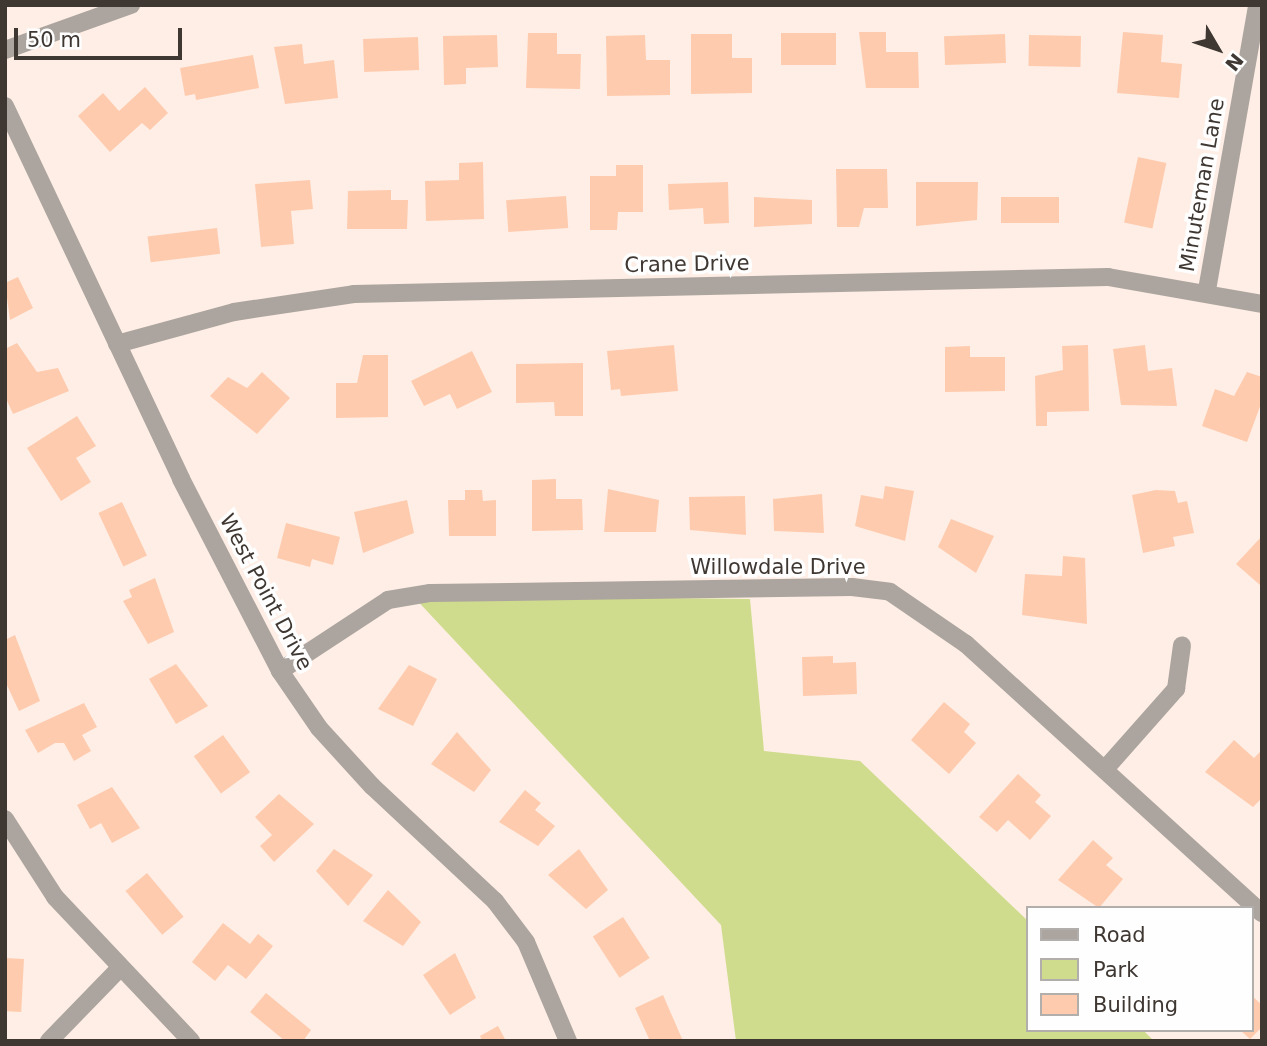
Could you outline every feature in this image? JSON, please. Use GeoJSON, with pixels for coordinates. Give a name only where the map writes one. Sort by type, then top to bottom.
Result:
{"type":"FeatureCollection","features":[{"type":"Feature","properties":{"kind":"street"},"geometry":{"type":"LineString","coordinates":[[5,50],[131,5]]}},
{"type":"Feature","properties":{"kind":"street","name":"Minuteman Lane"},"geometry":{"type":"LineString","coordinates":[[1207,290],[1257,5]]}},
{"type":"Feature","properties":{"kind":"street","name":"West Point Drive"},"geometry":{"type":"LineString","coordinates":[[5,106],[117,344],[280,671],[319,728],[372,786],[495,901],[526,942],[568,1041]]}},
{"type":"Feature","properties":{"kind":"street","name":"Crane Drive"},"geometry":{"type":"LineString","coordinates":[[117,344],[234,312],[354,294],[1108,277],[1207,290],[1262,304]]}},
{"type":"Feature","properties":{"kind":"street","name":"Willowdale Drive"},"geometry":{"type":"LineString","coordinates":[[280,671],[388,600],[430,593],[852,587],[890,592],[918,607],[1106,768],[1262,913]]}},
{"type":"Feature","properties":{"kind":"street"},"geometry":{"type":"LineString","coordinates":[[1106,768],[1176,689],[1182,645]]}},
{"type":"Feature","properties":{"kind":"street"},"geometry":{"type":"LineString","coordinates":[[5,819],[55,897],[119,969],[191,1041]]}},
{"type":"Feature","properties":{"kind":"street"},"geometry":{"type":"LineString","coordinates":[[49,1041],[119,969]]}},
{"type":"Feature","properties":{"kind":"green space"},"geometry":{"type":"Polygon","coordinates":[[[412,595],[750,599],[764,751],[860,761],[1026,919],[1026,1032],[1145,1032],[1154,1041],[736,1041],[721,925],[412,595]]]}},
{"type":"Feature","properties":{"kind":"building"},"geometry":{"type":"Polygon","coordinates":[[[859,32],[886,32],[886,52],[918,52],[919,88],[866,88],[859,32]]]}},
{"type":"Feature","properties":{"kind":"building"},"geometry":{"type":"Polygon","coordinates":[[[1123,32],[1163,35],[1161,62],[1182,64],[1179,98],[1117,93],[1123,32]]]}},
{"type":"Feature","properties":{"kind":"building"},"geometry":{"type":"Polygon","coordinates":[[[528,33],[557,33],[557,54],[581,54],[580,89],[526,88],[528,33]]]}},
{"type":"Feature","properties":{"kind":"building"},"geometry":{"type":"Polygon","coordinates":[[[781,33],[836,33],[836,65],[781,65],[781,33]]]}},
{"type":"Feature","properties":{"kind":"building"},"geometry":{"type":"Polygon","coordinates":[[[691,34],[732,34],[732,58],[752,58],[752,93],[691,94],[691,34]]]}},
{"type":"Feature","properties":{"kind":"building"},"geometry":{"type":"Polygon","coordinates":[[[1005,34],[1006,63],[945,65],[944,36],[1005,34]]]}},
{"type":"Feature","properties":{"kind":"building"},"geometry":{"type":"Polygon","coordinates":[[[497,35],[498,67],[466,68],[466,84],[444,85],[443,36],[497,35]]]}},
{"type":"Feature","properties":{"kind":"building"},"geometry":{"type":"Polygon","coordinates":[[[645,35],[646,60],[670,60],[670,95],[607,96],[606,36],[645,35]]]}},
{"type":"Feature","properties":{"kind":"building"},"geometry":{"type":"Polygon","coordinates":[[[1029,35],[1081,36],[1080,67],[1028,66],[1029,35]]]}},
{"type":"Feature","properties":{"kind":"building"},"geometry":{"type":"Polygon","coordinates":[[[418,37],[419,70],[364,72],[363,39],[418,37]]]}},
{"type":"Feature","properties":{"kind":"building"},"geometry":{"type":"Polygon","coordinates":[[[302,44],[304,64],[334,60],[338,98],[285,104],[274,47],[302,44]]]}},
{"type":"Feature","properties":{"kind":"building"},"geometry":{"type":"Polygon","coordinates":[[[253,55],[259,88],[196,100],[195,94],[185,96],[180,68],[253,55]]]}},
{"type":"Feature","properties":{"kind":"building"},"geometry":{"type":"Polygon","coordinates":[[[145,87],[168,113],[150,130],[142,123],[110,152],[78,116],[103,93],[119,111],[145,87]]]}},
{"type":"Feature","properties":{"kind":"building"},"geometry":{"type":"Polygon","coordinates":[[[1138,157],[1166,163],[1152,229],[1124,223],[1138,157]]]}},
{"type":"Feature","properties":{"kind":"building"},"geometry":{"type":"Polygon","coordinates":[[[483,162],[484,219],[426,221],[425,181],[459,180],[459,163],[483,162]]]}},
{"type":"Feature","properties":{"kind":"building"},"geometry":{"type":"Polygon","coordinates":[[[616,165],[643,165],[643,212],[618,212],[617,230],[590,230],[590,176],[616,176],[616,165]]]}},
{"type":"Feature","properties":{"kind":"building"},"geometry":{"type":"Polygon","coordinates":[[[836,169],[887,169],[888,208],[864,208],[859,227],[837,227],[836,169]]]}},
{"type":"Feature","properties":{"kind":"building"},"geometry":{"type":"Polygon","coordinates":[[[310,180],[313,209],[291,211],[294,244],[261,247],[255,184],[310,180]]]}},
{"type":"Feature","properties":{"kind":"building"},"geometry":{"type":"Polygon","coordinates":[[[728,182],[729,223],[704,224],[703,208],[669,210],[668,184],[728,182]]]}},
{"type":"Feature","properties":{"kind":"building"},"geometry":{"type":"Polygon","coordinates":[[[916,182],[978,182],[977,220],[916,226],[916,182]]]}},
{"type":"Feature","properties":{"kind":"building"},"geometry":{"type":"Polygon","coordinates":[[[391,190],[391,200],[408,200],[407,229],[347,229],[348,191],[391,190]]]}},
{"type":"Feature","properties":{"kind":"building"},"geometry":{"type":"Polygon","coordinates":[[[566,196],[568,228],[508,232],[506,200],[566,196]]]}},
{"type":"Feature","properties":{"kind":"building"},"geometry":{"type":"Polygon","coordinates":[[[754,197],[812,200],[812,224],[754,227],[754,197]]]}},
{"type":"Feature","properties":{"kind":"building"},"geometry":{"type":"Polygon","coordinates":[[[1001,197],[1059,197],[1059,223],[1001,223],[1001,197]]]}},
{"type":"Feature","properties":{"kind":"building"},"geometry":{"type":"Polygon","coordinates":[[[217,228],[220,254],[151,262],[148,237],[217,228]]]}},
{"type":"Feature","properties":{"kind":"building"},"geometry":{"type":"Polygon","coordinates":[[[18,277],[33,308],[10,320],[5,283],[18,277]]]}},
{"type":"Feature","properties":{"kind":"building"},"geometry":{"type":"Polygon","coordinates":[[[17,343],[37,372],[58,368],[69,391],[13,414],[5,396],[5,349],[17,343]]]}},
{"type":"Feature","properties":{"kind":"building"},"geometry":{"type":"Polygon","coordinates":[[[674,345],[678,391],[621,396],[620,389],[611,390],[607,351],[674,345]]]}},
{"type":"Feature","properties":{"kind":"building"},"geometry":{"type":"Polygon","coordinates":[[[1088,345],[1089,411],[1047,412],[1047,426],[1036,426],[1035,376],[1063,370],[1062,346],[1088,345]]]}},
{"type":"Feature","properties":{"kind":"building"},"geometry":{"type":"Polygon","coordinates":[[[1145,345],[1148,371],[1172,368],[1177,406],[1121,405],[1113,349],[1145,345]]]}},
{"type":"Feature","properties":{"kind":"building"},"geometry":{"type":"Polygon","coordinates":[[[970,346],[970,357],[1005,357],[1005,391],[945,392],[945,347],[970,346]]]}},
{"type":"Feature","properties":{"kind":"building"},"geometry":{"type":"Polygon","coordinates":[[[472,351],[492,392],[457,409],[450,394],[424,406],[411,381],[472,351]]]}},
{"type":"Feature","properties":{"kind":"building"},"geometry":{"type":"Polygon","coordinates":[[[363,355],[388,355],[388,417],[336,418],[336,383],[357,383],[363,355]]]}},
{"type":"Feature","properties":{"kind":"building"},"geometry":{"type":"Polygon","coordinates":[[[583,363],[583,416],[555,416],[554,402],[516,403],[516,364],[583,363]]]}},
{"type":"Feature","properties":{"kind":"building"},"geometry":{"type":"Polygon","coordinates":[[[262,372],[290,398],[257,434],[210,396],[228,377],[247,388],[262,372]]]}},
{"type":"Feature","properties":{"kind":"building"},"geometry":{"type":"Polygon","coordinates":[[[1247,372],[1262,377],[1262,401],[1247,442],[1202,426],[1215,389],[1234,396],[1247,372]]]}},
{"type":"Feature","properties":{"kind":"building"},"geometry":{"type":"Polygon","coordinates":[[[77,416],[96,446],[76,458],[91,482],[61,501],[27,448],[77,416]]]}},
{"type":"Feature","properties":{"kind":"building"},"geometry":{"type":"Polygon","coordinates":[[[556,479],[556,499],[582,499],[583,530],[532,531],[532,480],[556,479]]]}},
{"type":"Feature","properties":{"kind":"building"},"geometry":{"type":"Polygon","coordinates":[[[885,486],[914,491],[905,541],[855,526],[861,495],[883,499],[885,486]]]}},
{"type":"Feature","properties":{"kind":"building"},"geometry":{"type":"Polygon","coordinates":[[[608,489],[659,500],[656,532],[604,532],[608,489]]]}},
{"type":"Feature","properties":{"kind":"building"},"geometry":{"type":"Polygon","coordinates":[[[465,490],[482,490],[483,501],[496,500],[496,536],[449,536],[448,500],[465,500],[465,490]]]}},
{"type":"Feature","properties":{"kind":"building"},"geometry":{"type":"Polygon","coordinates":[[[1156,490],[1175,491],[1178,503],[1187,501],[1194,533],[1173,537],[1175,546],[1143,553],[1132,495],[1156,490]]]}},
{"type":"Feature","properties":{"kind":"building"},"geometry":{"type":"Polygon","coordinates":[[[822,494],[824,533],[774,531],[773,499],[822,494]]]}},
{"type":"Feature","properties":{"kind":"building"},"geometry":{"type":"Polygon","coordinates":[[[745,496],[746,535],[690,530],[689,497],[745,496]]]}},
{"type":"Feature","properties":{"kind":"building"},"geometry":{"type":"Polygon","coordinates":[[[407,500],[414,533],[363,553],[354,512],[407,500]]]}},
{"type":"Feature","properties":{"kind":"building"},"geometry":{"type":"Polygon","coordinates":[[[122,502],[147,555],[123,566],[98,513],[122,502]]]}},
{"type":"Feature","properties":{"kind":"building"},"geometry":{"type":"Polygon","coordinates":[[[951,519],[994,536],[976,573],[938,547],[951,519]]]}},
{"type":"Feature","properties":{"kind":"building"},"geometry":{"type":"Polygon","coordinates":[[[286,523],[340,537],[333,565],[312,559],[310,567],[277,558],[286,523]]]}},
{"type":"Feature","properties":{"kind":"building"},"geometry":{"type":"Polygon","coordinates":[[[1262,536],[1262,583],[1260,585],[1236,564],[1262,536]]]}},
{"type":"Feature","properties":{"kind":"building"},"geometry":{"type":"Polygon","coordinates":[[[1063,556],[1085,558],[1087,624],[1022,615],[1025,574],[1062,576],[1063,556]]]}},
{"type":"Feature","properties":{"kind":"building"},"geometry":{"type":"Polygon","coordinates":[[[155,578],[174,632],[148,644],[123,601],[132,597],[129,590],[155,578]]]}},
{"type":"Feature","properties":{"kind":"building"},"geometry":{"type":"Polygon","coordinates":[[[15,635],[40,701],[19,711],[5,681],[5,640],[15,635]]]}},
{"type":"Feature","properties":{"kind":"building"},"geometry":{"type":"Polygon","coordinates":[[[833,656],[833,663],[856,662],[857,694],[803,696],[802,657],[833,656]]]}},
{"type":"Feature","properties":{"kind":"building"},"geometry":{"type":"Polygon","coordinates":[[[176,664],[208,706],[176,724],[149,679],[176,664]]]}},
{"type":"Feature","properties":{"kind":"building"},"geometry":{"type":"Polygon","coordinates":[[[409,665],[437,679],[413,726],[378,709],[409,665]]]}},
{"type":"Feature","properties":{"kind":"building"},"geometry":{"type":"Polygon","coordinates":[[[944,702],[970,724],[964,732],[976,743],[949,774],[911,740],[944,702]]]}},
{"type":"Feature","properties":{"kind":"building"},"geometry":{"type":"Polygon","coordinates":[[[84,703],[97,727],[82,735],[91,751],[74,761],[64,743],[55,743],[38,753],[25,730],[84,703]]]}},
{"type":"Feature","properties":{"kind":"building"},"geometry":{"type":"Polygon","coordinates":[[[457,732],[491,770],[474,792],[431,764],[457,732]]]}},
{"type":"Feature","properties":{"kind":"building"},"geometry":{"type":"Polygon","coordinates":[[[223,735],[250,772],[221,793],[194,756],[223,735]]]}},
{"type":"Feature","properties":{"kind":"building"},"geometry":{"type":"Polygon","coordinates":[[[1234,740],[1254,758],[1262,750],[1262,798],[1253,807],[1205,772],[1234,740]]]}},
{"type":"Feature","properties":{"kind":"building"},"geometry":{"type":"Polygon","coordinates":[[[1018,774],[1041,795],[1035,802],[1051,816],[1030,840],[1008,820],[997,832],[979,817],[1018,774]]]}},
{"type":"Feature","properties":{"kind":"building"},"geometry":{"type":"Polygon","coordinates":[[[112,787],[140,828],[112,843],[101,823],[90,829],[77,805],[112,787]]]}},
{"type":"Feature","properties":{"kind":"building"},"geometry":{"type":"Polygon","coordinates":[[[525,790],[541,803],[535,810],[555,826],[538,846],[499,822],[525,790]]]}},
{"type":"Feature","properties":{"kind":"building"},"geometry":{"type":"Polygon","coordinates":[[[279,794],[314,824],[274,862],[260,846],[272,835],[255,817],[279,794]]]}},
{"type":"Feature","properties":{"kind":"building"},"geometry":{"type":"Polygon","coordinates":[[[1093,840],[1113,858],[1106,865],[1123,879],[1101,906],[1096,906],[1058,880],[1093,840]]]}},
{"type":"Feature","properties":{"kind":"building"},"geometry":{"type":"Polygon","coordinates":[[[334,849],[373,875],[348,906],[316,871],[334,849]]]}},
{"type":"Feature","properties":{"kind":"building"},"geometry":{"type":"Polygon","coordinates":[[[579,849],[608,890],[586,909],[548,875],[579,849]]]}},
{"type":"Feature","properties":{"kind":"building"},"geometry":{"type":"Polygon","coordinates":[[[147,873],[184,917],[162,935],[126,891],[147,873]]]}},
{"type":"Feature","properties":{"kind":"building"},"geometry":{"type":"Polygon","coordinates":[[[388,890],[421,922],[403,946],[363,921],[388,890]]]}},
{"type":"Feature","properties":{"kind":"building"},"geometry":{"type":"Polygon","coordinates":[[[623,917],[650,958],[619,978],[593,937],[623,917]]]}},
{"type":"Feature","properties":{"kind":"building"},"geometry":{"type":"Polygon","coordinates":[[[223,923],[250,944],[258,934],[273,946],[246,979],[228,965],[215,981],[192,962],[223,923]]]}},
{"type":"Feature","properties":{"kind":"building"},"geometry":{"type":"Polygon","coordinates":[[[455,953],[476,998],[450,1015],[423,975],[455,953]]]}},
{"type":"Feature","properties":{"kind":"building"},"geometry":{"type":"Polygon","coordinates":[[[5,958],[24,959],[21,1012],[5,1011],[5,958]]]}},
{"type":"Feature","properties":{"kind":"building"},"geometry":{"type":"Polygon","coordinates":[[[266,993],[311,1030],[303,1041],[285,1041],[250,1012],[266,993]]]}},
{"type":"Feature","properties":{"kind":"building"},"geometry":{"type":"Polygon","coordinates":[[[663,995],[683,1041],[650,1041],[635,1008],[663,995]]]}},
{"type":"Feature","properties":{"kind":"building"},"geometry":{"type":"Polygon","coordinates":[[[1253,997],[1262,1005],[1262,1027],[1250,1039],[1242,1032],[1253,1032],[1253,997]]]}},
{"type":"Feature","properties":{"kind":"building"},"geometry":{"type":"Polygon","coordinates":[[[498,1026],[506,1041],[482,1041],[480,1036],[498,1026]]]}}]}
